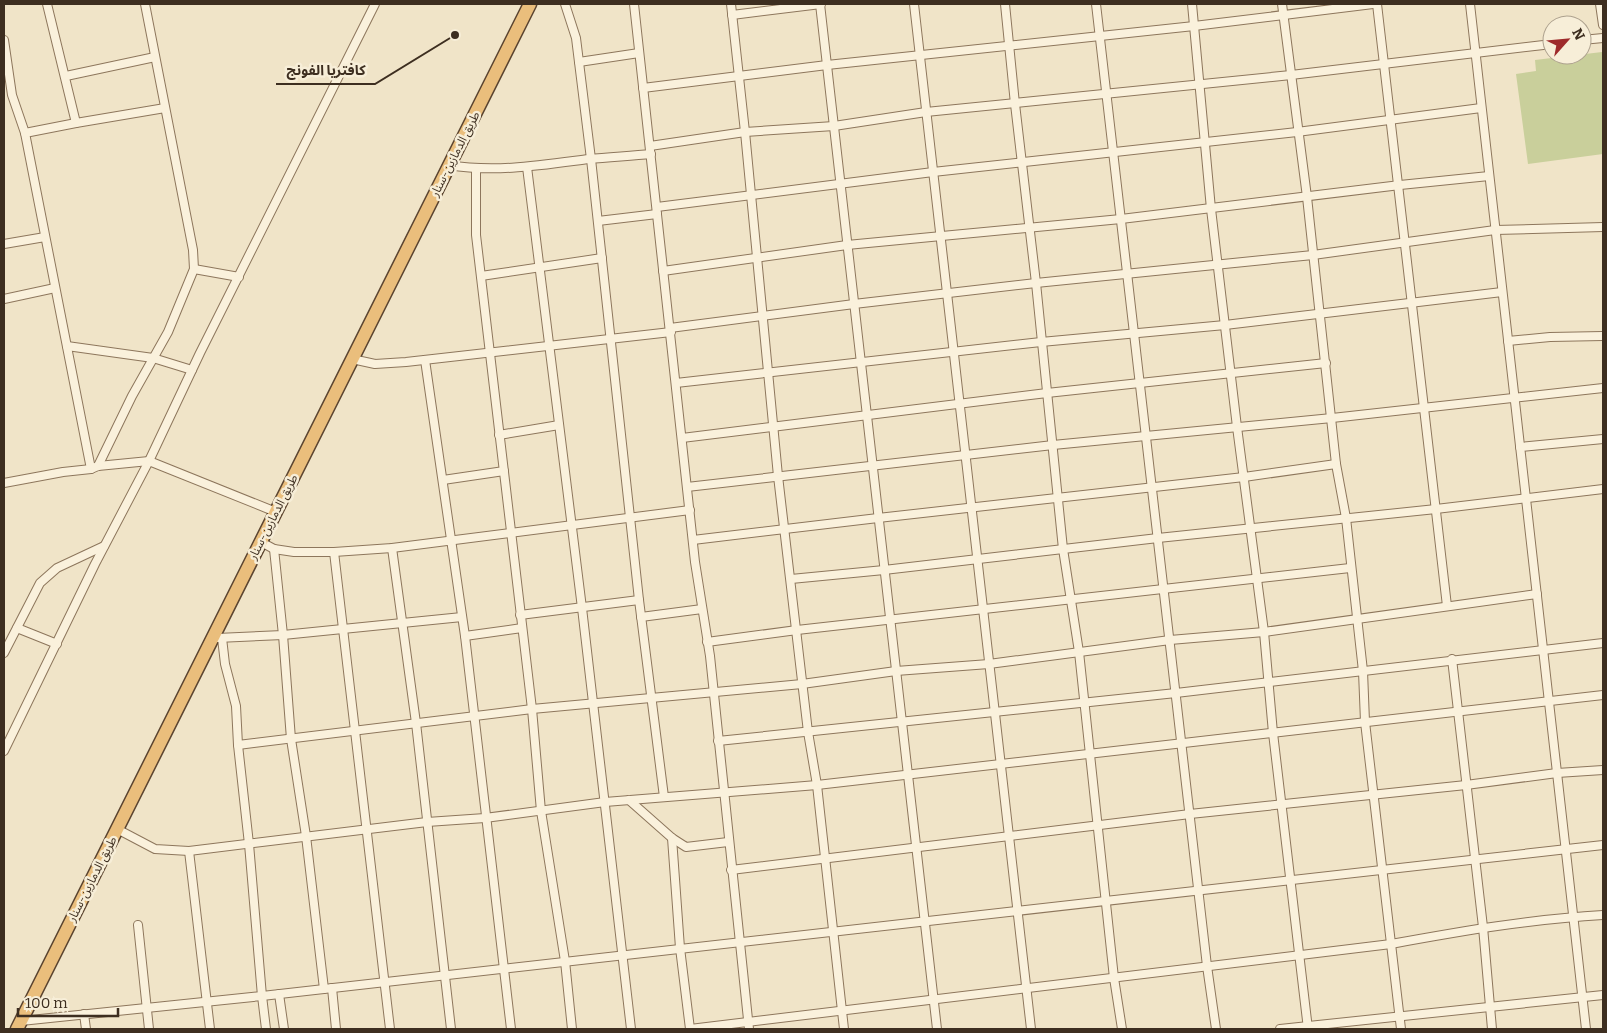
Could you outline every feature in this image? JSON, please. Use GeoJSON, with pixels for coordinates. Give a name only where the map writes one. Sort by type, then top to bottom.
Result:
{"type":"FeatureCollection","features":[{"type":"Feature","properties":{"kind":"highway","name":"طريق الدمازين-سنار"},"geometry":{"type":"LineString","coordinates":[[19,1025],[117,829],[217,638],[261,542],[530,4]]}},
{"type":"Feature","properties":{"kind":"street"},"geometry":{"type":"LineString","coordinates":[[48,4],[76,123]]}},
{"type":"Feature","properties":{"kind":"street"},"geometry":{"type":"LineString","coordinates":[[95,468],[168,332],[194,269],[145,4]]}},
{"type":"Feature","properties":{"kind":"street"},"geometry":{"type":"LineString","coordinates":[[4,751],[104,546],[149,461],[192,370],[375,4]]}},
{"type":"Feature","properties":{"kind":"street"},"geometry":{"type":"LineString","coordinates":[[565,4],[576,38],[579,62],[639,600],[664,797]]}},
{"type":"Feature","properties":{"kind":"street"},"geometry":{"type":"LineString","coordinates":[[634,4],[693,540],[713,693],[748,1026]]}},
{"type":"Feature","properties":{"kind":"street"},"geometry":{"type":"LineString","coordinates":[[731,4],[778,476],[808,732],[817,785],[844,1029]]}},
{"type":"Feature","properties":{"kind":"street"},"geometry":{"type":"LineString","coordinates":[[732,15],[820,4],[937,1029]]}},
{"type":"Feature","properties":{"kind":"street"},"geometry":{"type":"LineString","coordinates":[[914,4],[1031,1029]]}},
{"type":"Feature","properties":{"kind":"street"},"geometry":{"type":"LineString","coordinates":[[1005,4],[1053,445],[1062,549],[1079,652],[1114,978],[1122,1029]]}},
{"type":"Feature","properties":{"kind":"street"},"geometry":{"type":"LineString","coordinates":[[1096,4],[1207,966],[1216,1029]]}},
{"type":"Feature","properties":{"kind":"street"},"geometry":{"type":"LineString","coordinates":[[1192,4],[1218,264],[1264,632],[1273,733],[1308,1028]]}},
{"type":"Feature","properties":{"kind":"street"},"geometry":{"type":"LineString","coordinates":[[1282,4],[1307,198],[1336,464],[1346,518],[1350,568],[1363,670],[1365,722],[1401,1029]]}},
{"type":"Feature","properties":{"kind":"street"},"geometry":{"type":"LineString","coordinates":[[643,88],[920,54],[1194,26],[1375,4],[1400,185],[1423,408],[1447,606]]}},
{"type":"Feature","properties":{"kind":"street"},"geometry":{"type":"LineString","coordinates":[[1470,4],[1586,1029]]}},
{"type":"Feature","properties":{"kind":"street"},"geometry":{"type":"LineString","coordinates":[[1600,4],[1603,25]]}},
{"type":"Feature","properties":{"kind":"street"},"geometry":{"type":"LineString","coordinates":[[4,40],[12,95],[25,133],[67,346],[95,468]]}},
{"type":"Feature","properties":{"kind":"street"},"geometry":{"type":"LineString","coordinates":[[650,146],[745,132],[834,126],[926,112],[1291,76],[1542,45]]}},
{"type":"Feature","properties":{"kind":"street"},"geometry":{"type":"LineString","coordinates":[[579,62],[639,52]]}},
{"type":"Feature","properties":{"kind":"street"},"geometry":{"type":"LineString","coordinates":[[66,76],[155,57]]}},
{"type":"Feature","properties":{"kind":"street"},"geometry":{"type":"LineString","coordinates":[[4,97],[12,95]]}},
{"type":"Feature","properties":{"kind":"street"},"geometry":{"type":"LineString","coordinates":[[25,133],[165,108]]}},
{"type":"Feature","properties":{"kind":"street"},"geometry":{"type":"LineString","coordinates":[[598,220],[751,195],[933,172],[1297,132],[1482,108]]}},
{"type":"Feature","properties":{"kind":"street"},"geometry":{"type":"LineString","coordinates":[[449,165],[476,168],[527,167],[651,154]]}},
{"type":"Feature","properties":{"kind":"street"},"geometry":{"type":"LineString","coordinates":[[527,167],[594,704],[630,1029]]}},
{"type":"Feature","properties":{"kind":"street"},"geometry":{"type":"LineString","coordinates":[[476,168],[476,236],[532,709],[541,811],[565,961],[572,1029]]}},
{"type":"Feature","properties":{"kind":"street"},"geometry":{"type":"LineString","coordinates":[[663,271],[757,256],[847,245],[1121,219],[1489,176]]}},
{"type":"Feature","properties":{"kind":"street"},"geometry":{"type":"LineString","coordinates":[[352,359],[375,364],[425,360],[610,339],[854,304],[1127,273],[1313,255],[1495,230],[1603,227]]}},
{"type":"Feature","properties":{"kind":"street"},"geometry":{"type":"LineString","coordinates":[[4,244],[46,237]]}},
{"type":"Feature","properties":{"kind":"street"},"geometry":{"type":"LineString","coordinates":[[481,276],[602,258]]}},
{"type":"Feature","properties":{"kind":"street"},"geometry":{"type":"LineString","coordinates":[[194,269],[239,277]]}},
{"type":"Feature","properties":{"kind":"street"},"geometry":{"type":"LineString","coordinates":[[4,298],[56,288]]}},
{"type":"Feature","properties":{"kind":"street"},"geometry":{"type":"LineString","coordinates":[[676,383],[1502,292]]}},
{"type":"Feature","properties":{"kind":"street"},"geometry":{"type":"LineString","coordinates":[[1508,340],[1603,336]]}},
{"type":"Feature","properties":{"kind":"street"},"geometry":{"type":"LineString","coordinates":[[67,346],[153,358],[192,370]]}},
{"type":"Feature","properties":{"kind":"street"},"geometry":{"type":"LineString","coordinates":[[425,360],[465,636],[511,1029]]}},
{"type":"Feature","properties":{"kind":"street"},"geometry":{"type":"LineString","coordinates":[[682,438],[1047,393],[1326,363]]}},
{"type":"Feature","properties":{"kind":"street"},"geometry":{"type":"LineString","coordinates":[[687,487],[1053,445],[1332,418],[1603,388]]}},
{"type":"Feature","properties":{"kind":"street"},"geometry":{"type":"LineString","coordinates":[[499,435],[559,425]]}},
{"type":"Feature","properties":{"kind":"street"},"geometry":{"type":"LineString","coordinates":[[1520,448],[1603,439]]}},
{"type":"Feature","properties":{"kind":"street"},"geometry":{"type":"LineString","coordinates":[[4,484],[63,472],[149,461],[276,512]]}},
{"type":"Feature","properties":{"kind":"street"},"geometry":{"type":"LineString","coordinates":[[693,540],[1244,477],[1336,464]]}},
{"type":"Feature","properties":{"kind":"street"},"geometry":{"type":"LineString","coordinates":[[443,480],[504,471]]}},
{"type":"Feature","properties":{"kind":"street"},"geometry":{"type":"LineString","coordinates":[[791,578],[884,570],[1603,489]]}},
{"type":"Feature","properties":{"kind":"street"},"geometry":{"type":"LineString","coordinates":[[261,542],[274,549],[294,552],[334,552],[392,548],[690,510]]}},
{"type":"Feature","properties":{"kind":"street"},"geometry":{"type":"LineString","coordinates":[[4,653],[40,583],[57,568],[104,546]]}},
{"type":"Feature","properties":{"kind":"street"},"geometry":{"type":"LineString","coordinates":[[392,548],[416,723],[451,1029]]}},
{"type":"Feature","properties":{"kind":"street"},"geometry":{"type":"LineString","coordinates":[[274,549],[291,739],[328,989],[336,1029]]}},
{"type":"Feature","properties":{"kind":"street"},"geometry":{"type":"LineString","coordinates":[[334,552],[390,1029]]}},
{"type":"Feature","properties":{"kind":"street"},"geometry":{"type":"LineString","coordinates":[[707,642],[796,630],[890,621],[1164,588],[1257,580],[1350,568]]}},
{"type":"Feature","properties":{"kind":"street"},"geometry":{"type":"LineString","coordinates":[[238,745],[532,709],[802,684],[896,671],[989,664],[1170,640],[1264,632],[1537,594]]}},
{"type":"Feature","properties":{"kind":"street"},"geometry":{"type":"LineString","coordinates":[[520,615],[639,600]]}},
{"type":"Feature","properties":{"kind":"street"},"geometry":{"type":"LineString","coordinates":[[641,617],[702,609]]}},
{"type":"Feature","properties":{"kind":"street"},"geometry":{"type":"LineString","coordinates":[[266,1029],[238,745],[236,706],[217,638],[283,635],[462,617]]}},
{"type":"Feature","properties":{"kind":"street"},"geometry":{"type":"LineString","coordinates":[[18,628],[57,644]]}},
{"type":"Feature","properties":{"kind":"street"},"geometry":{"type":"LineString","coordinates":[[465,636],[522,628]]}},
{"type":"Feature","properties":{"kind":"street"},"geometry":{"type":"LineString","coordinates":[[718,741],[1176,693],[1452,659],[1603,643]]}},
{"type":"Feature","properties":{"kind":"street"},"geometry":{"type":"LineString","coordinates":[[1452,659],[1483,927],[1492,1029]]}},
{"type":"Feature","properties":{"kind":"street"},"geometry":{"type":"LineString","coordinates":[[117,829],[156,849],[189,851],[427,822],[485,818],[604,802],[817,785],[1603,695]]}},
{"type":"Feature","properties":{"kind":"street"},"geometry":{"type":"LineString","coordinates":[[731,870],[825,860],[1098,824],[1466,785],[1557,773],[1603,770]]}},
{"type":"Feature","properties":{"kind":"street"},"geometry":{"type":"LineString","coordinates":[[629,800],[672,838],[686,846],[728,842]]}},
{"type":"Feature","properties":{"kind":"street"},"geometry":{"type":"LineString","coordinates":[[672,838],[680,948],[690,1029],[748,1026],[842,1010],[1392,944],[1483,927],[1603,914]]}},
{"type":"Feature","properties":{"kind":"street"},"geometry":{"type":"LineString","coordinates":[[19,1025],[84,1014],[328,989],[924,920],[1603,845]]}},
{"type":"Feature","properties":{"kind":"street"},"geometry":{"type":"LineString","coordinates":[[189,851],[210,1029]]}},
{"type":"Feature","properties":{"kind":"street"},"geometry":{"type":"LineString","coordinates":[[138,925],[149,1029]]}},
{"type":"Feature","properties":{"kind":"street"},"geometry":{"type":"LineString","coordinates":[[279,994],[284,1029]]}},
{"type":"Feature","properties":{"kind":"street"},"geometry":{"type":"LineString","coordinates":[[1280,1029],[1308,1028],[1603,995]]}},
{"type":"Feature","properties":{"kind":"street"},"geometry":{"type":"LineString","coordinates":[[84,1014],[86,1029]]}},
{"type":"Feature","properties":{"kind":"green space"},"geometry":{"type":"Polygon","coordinates":[[[1602,52],[1603,154],[1528,164],[1516,74],[1536,71],[1535,60],[1542,59],[1542,65],[1592,65],[1592,53],[1602,52]]]}},
{"type":"Feature","properties":{"kind":"place","name":"كافتريا الفونج"},"geometry":{"type":"Point","coordinates":[455,35]}}]}
